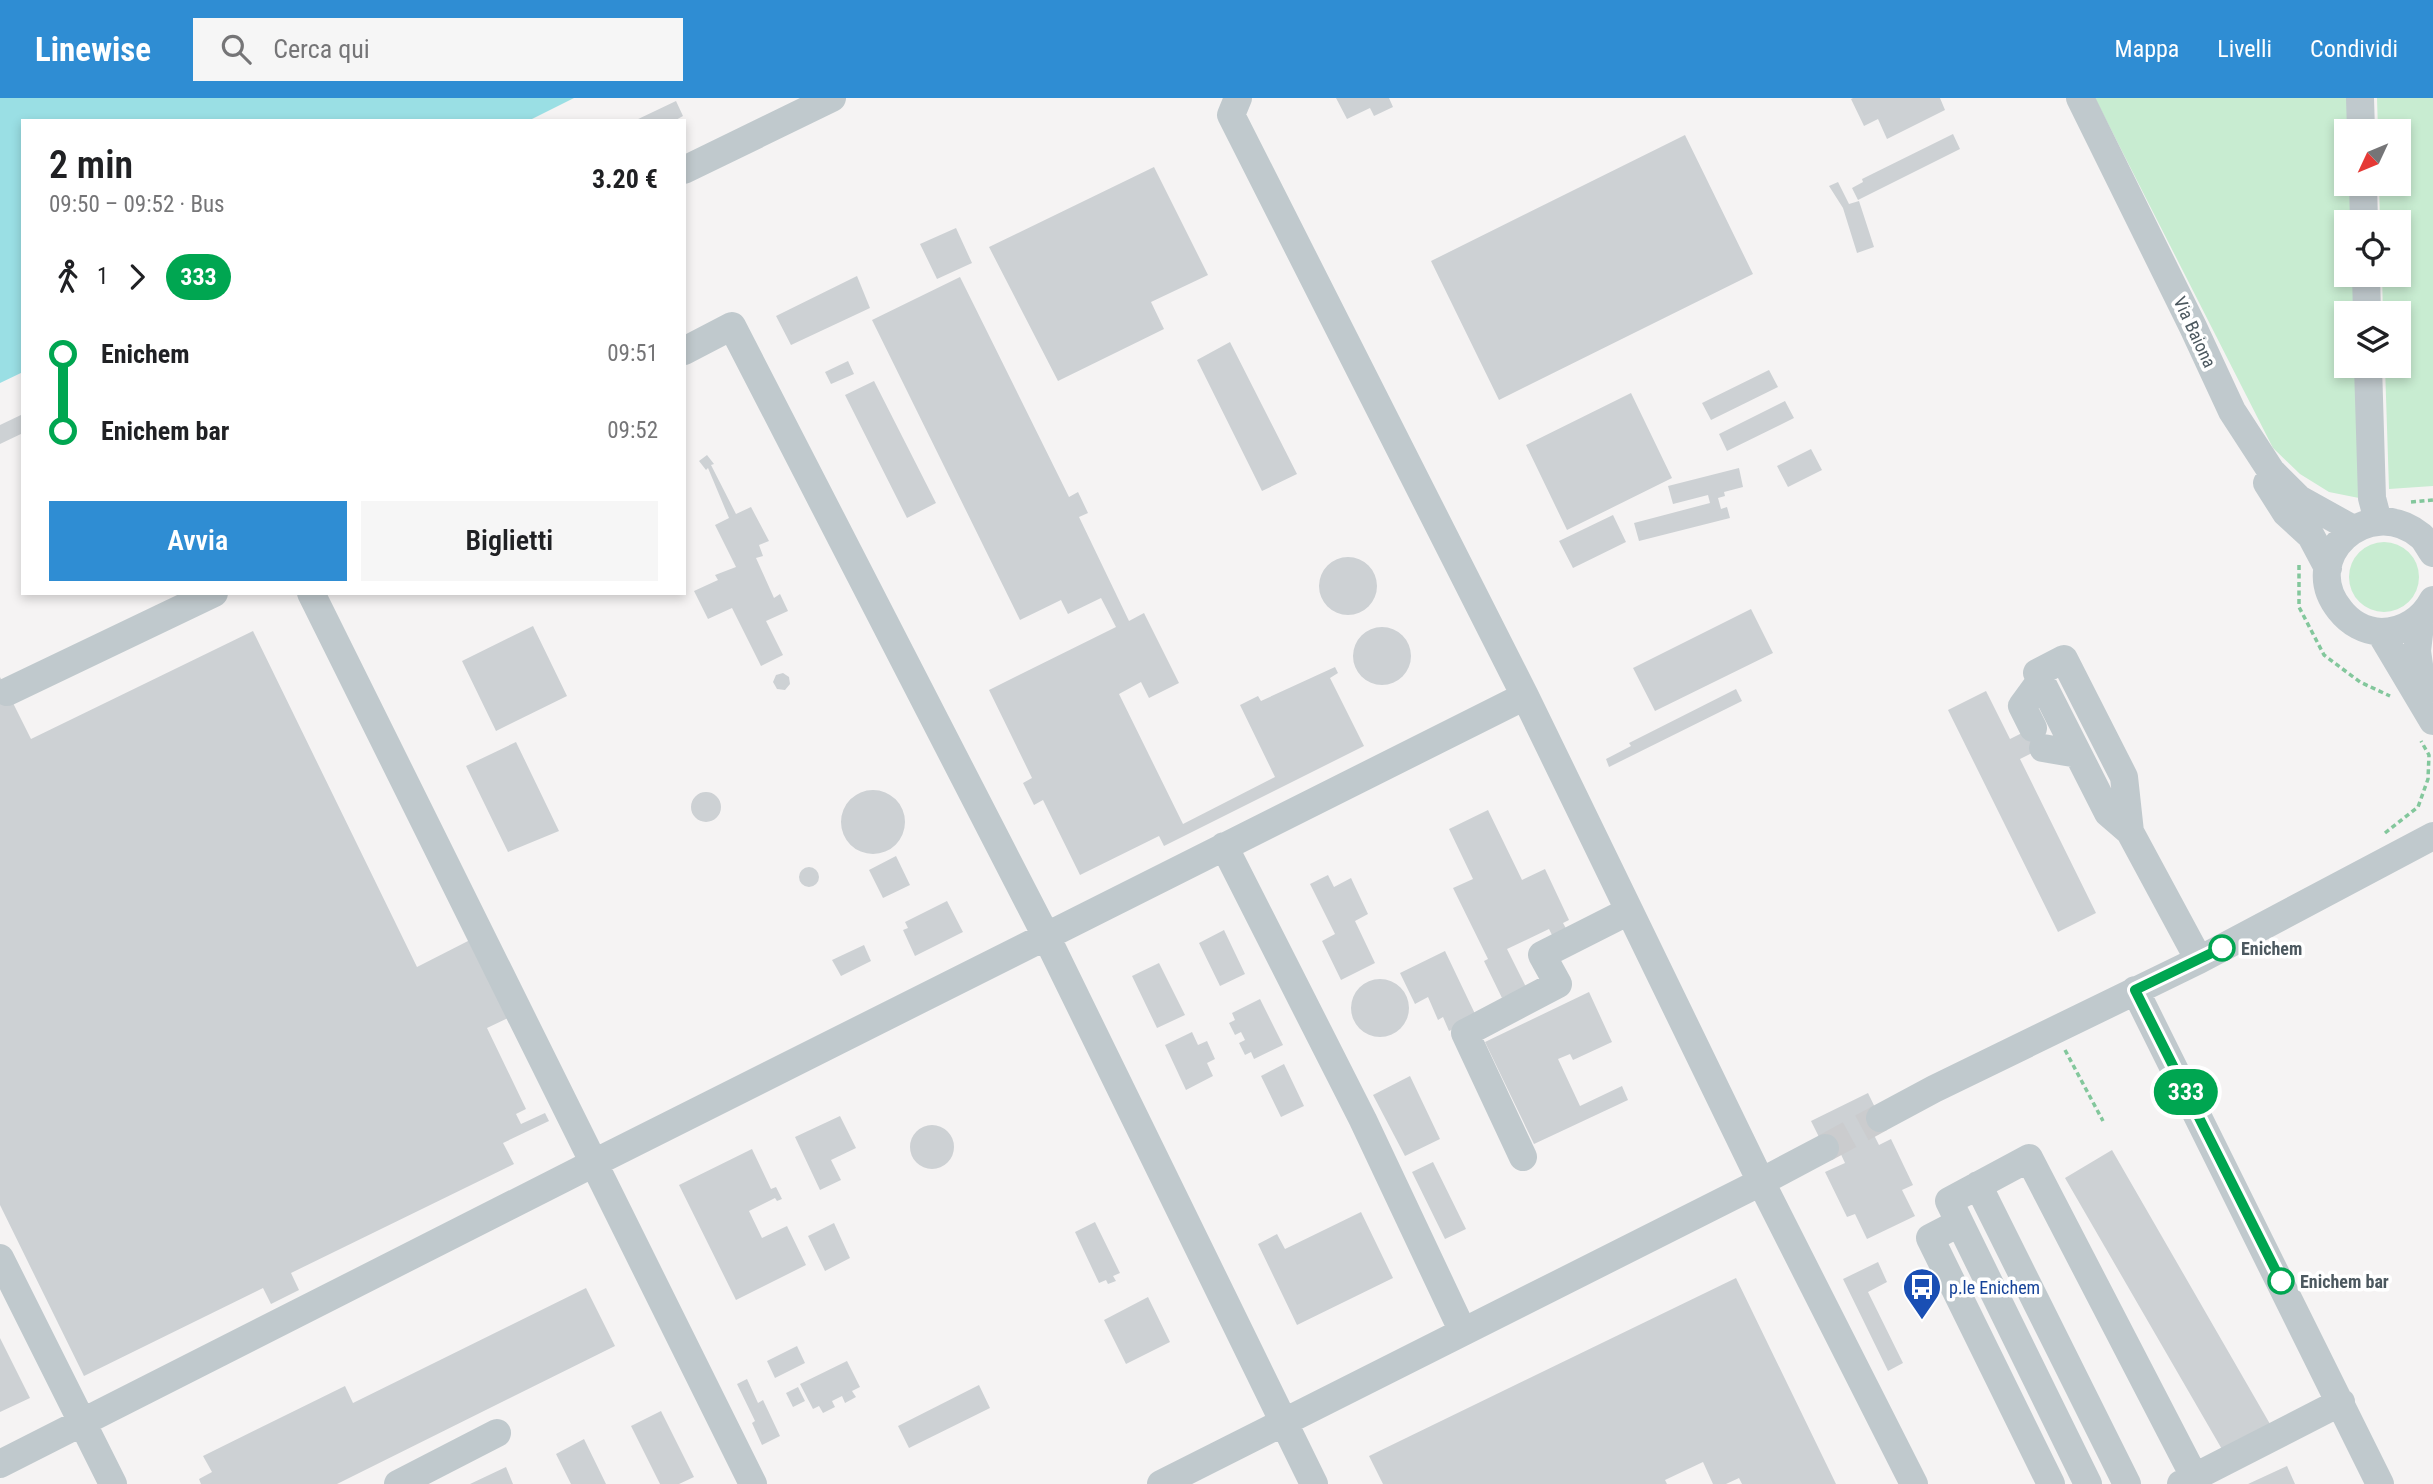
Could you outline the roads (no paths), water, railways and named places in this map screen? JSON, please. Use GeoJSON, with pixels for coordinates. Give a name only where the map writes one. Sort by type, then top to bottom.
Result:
{"type":"FeatureCollection","features":[{"type":"Feature","properties":{"kind":"street"},"geometry":{"type":"LineString","coordinates":[[686,169],[832,98]]}},
{"type":"Feature","properties":{"kind":"street"},"geometry":{"type":"LineString","coordinates":[[1238,98],[1231,116],[1525,696],[1761,1182],[1914,1484]]}},
{"type":"Feature","properties":{"kind":"street","name":"Via Baiona"},"geometry":{"type":"LineString","coordinates":[[2080,98],[2232,411],[2271,471],[2299,499],[2397,522],[2429,541]]}},
{"type":"Feature","properties":{"kind":"street"},"geometry":{"type":"LineString","coordinates":[[2360,98],[2361,119]]}},
{"type":"Feature","properties":{"kind":"street"},"geometry":{"type":"LineString","coordinates":[[686,350],[732,326],[1046,936],[1314,1484]]}},
{"type":"Feature","properties":{"kind":"street"},"geometry":{"type":"LineString","coordinates":[[2368,378],[2368,516],[2341,540],[2332,553],[2328,568],[2328,586],[2340,611],[2362,628],[2380,632],[2395,630],[2409,625],[2427,608]]}},
{"type":"Feature","properties":{"kind":"street"},"geometry":{"type":"LineString","coordinates":[[2232,411],[2270,490],[2286,513],[2311,536],[2328,568]]}},
{"type":"Feature","properties":{"kind":"street"},"geometry":{"type":"LineString","coordinates":[[8,692],[210,595]]}},
{"type":"Feature","properties":{"kind":"street"},"geometry":{"type":"LineString","coordinates":[[312,595],[753,1484]]}},
{"type":"Feature","properties":{"kind":"street"},"geometry":{"type":"LineString","coordinates":[[2419,714],[2417,652],[2427,608]]}},
{"type":"Feature","properties":{"kind":"street"},"geometry":{"type":"LineString","coordinates":[[2380,632],[2419,714]]}},
{"type":"Feature","properties":{"kind":"street"},"geometry":{"type":"LineString","coordinates":[[2130,832],[2124,777],[2064,659],[2037,673],[2108,813],[2130,832],[2199,960]]}},
{"type":"Feature","properties":{"kind":"street"},"geometry":{"type":"LineString","coordinates":[[2041,680],[2022,706],[2038,738],[2078,754]]}},
{"type":"Feature","properties":{"kind":"street"},"geometry":{"type":"LineString","coordinates":[[0,1464],[1525,696]]}},
{"type":"Feature","properties":{"kind":"street"},"geometry":{"type":"LineString","coordinates":[[1880,1118],[1934,1088],[2199,960],[2433,836]]}},
{"type":"Feature","properties":{"kind":"street"},"geometry":{"type":"LineString","coordinates":[[1224,846],[1363,1120],[1463,1332]]}},
{"type":"Feature","properties":{"kind":"street"},"geometry":{"type":"LineString","coordinates":[[1523,1157],[1465,1034],[1558,985],[1542,955],[1629,911]]}},
{"type":"Feature","properties":{"kind":"street"},"geometry":{"type":"LineString","coordinates":[[2135,990],[2341,1402],[2372,1478]]}},
{"type":"Feature","properties":{"kind":"street"},"geometry":{"type":"LineString","coordinates":[[1161,1484],[1825,1148]]}},
{"type":"Feature","properties":{"kind":"street"},"geometry":{"type":"LineString","coordinates":[[2088,1484],[1948,1201],[2029,1158],[2191,1482],[2341,1402]]}},
{"type":"Feature","properties":{"kind":"street"},"geometry":{"type":"LineString","coordinates":[[1978,1185],[2127,1484]]}},
{"type":"Feature","properties":{"kind":"street"},"geometry":{"type":"LineString","coordinates":[[1959,1223],[1930,1238],[2051,1484]]}},
{"type":"Feature","properties":{"kind":"street"},"geometry":{"type":"LineString","coordinates":[[0,1258],[113,1484]]}},
{"type":"Feature","properties":{"kind":"street"},"geometry":{"type":"LineString","coordinates":[[398,1484],[497,1433]]}},
{"type":"Feature","properties":{"kind":"water"},"geometry":{"type":"Polygon","coordinates":[[[0,98],[574,98],[532,119],[21,119],[21,373],[0,383],[0,98]]]}},
{"type":"Feature","properties":{"kind":"tunnel"},"geometry":{"type":"LineString","coordinates":[[1825,1148],[1880,1118]]}},
{"type":"Feature","properties":{"kind":"place","name":"Enichem"},"geometry":{"type":"Point","coordinates":[2222,948]}},
{"type":"Feature","properties":{"kind":"place","name":"Enichem bar"},"geometry":{"type":"Point","coordinates":[2281,1281]}},
{"type":"Feature","properties":{"kind":"place","name":"p.le Enichem"},"geometry":{"type":"Point","coordinates":[1922,1321]}}]}
